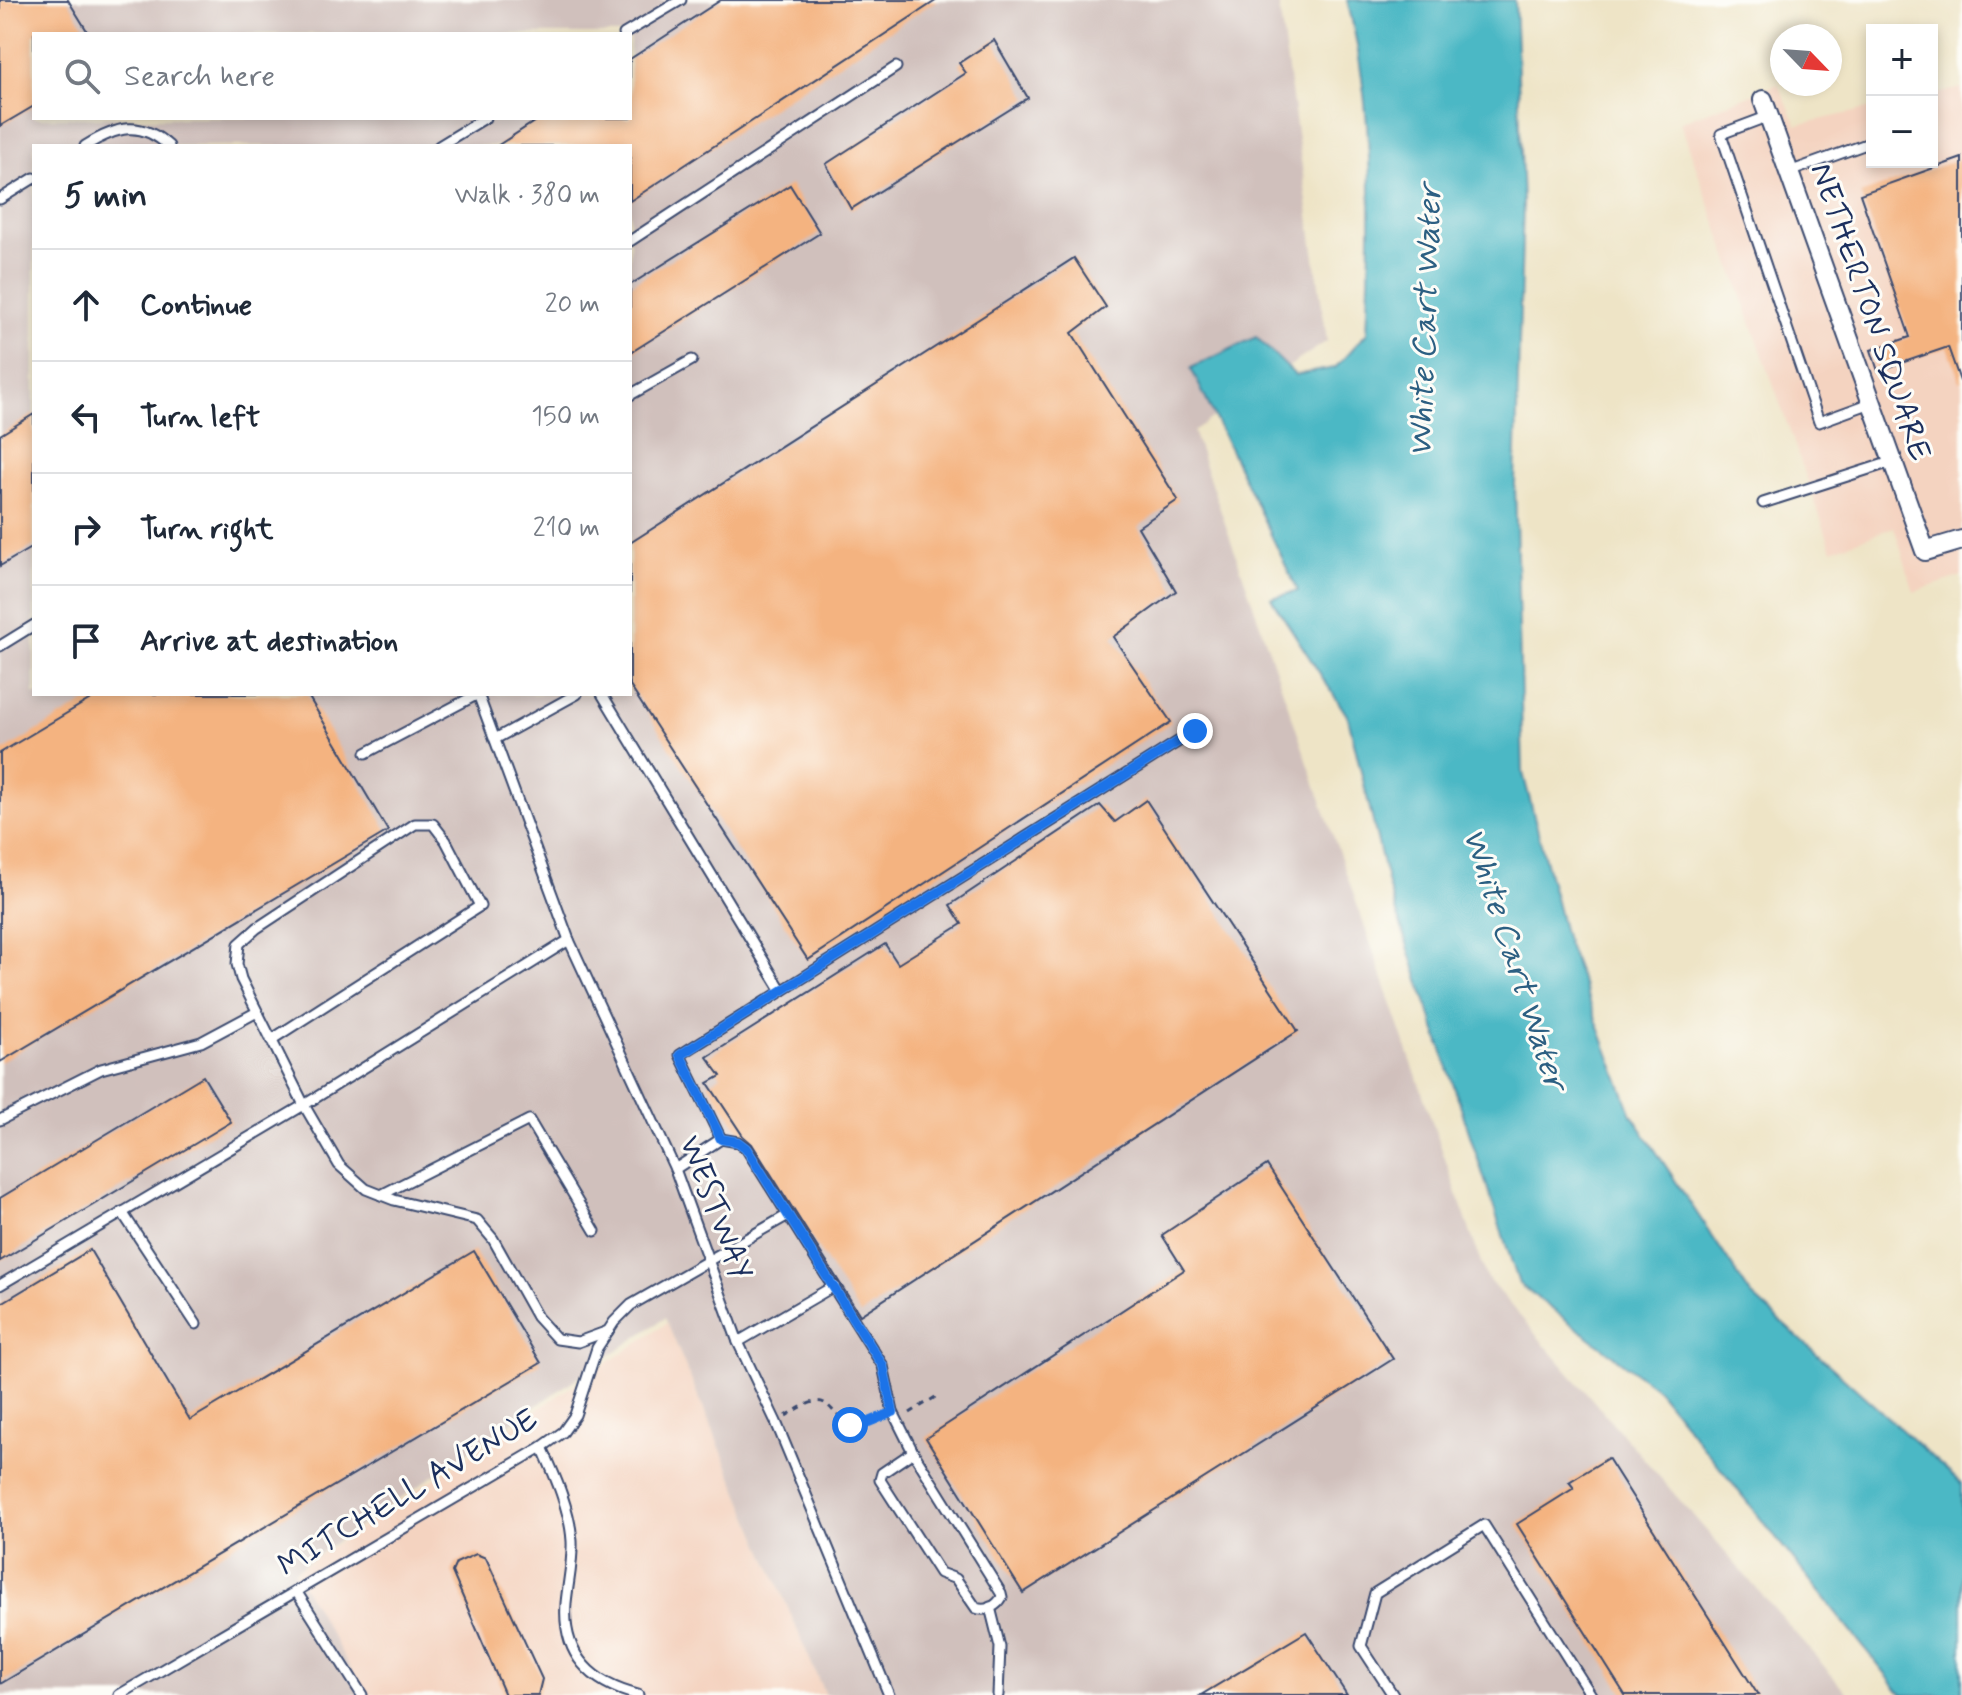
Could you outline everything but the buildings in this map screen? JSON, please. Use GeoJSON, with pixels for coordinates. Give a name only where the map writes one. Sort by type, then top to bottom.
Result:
{"type":"FeatureCollection","features":[{"type":"Feature","properties":{"kind":"street","name":"NETHERTON SQUARE"},"geometry":{"type":"LineString","coordinates":[[1766,108],[1925,551],[1962,540]]}},
{"type":"Feature","properties":{"kind":"lane"},"geometry":{"type":"LineString","coordinates":[[627,32],[681,0]]}},
{"type":"Feature","properties":{"kind":"lane"},"geometry":{"type":"LineString","coordinates":[[632,240],[896,67]]}},
{"type":"Feature","properties":{"kind":"lane"},"geometry":{"type":"LineString","coordinates":[[1766,108],[1721,134],[1819,422],[1871,403]]}},
{"type":"Feature","properties":{"kind":"lane"},"geometry":{"type":"LineString","coordinates":[[442,144],[482,120]]}},
{"type":"Feature","properties":{"kind":"lane"},"geometry":{"type":"LineString","coordinates":[[88,144],[105,134],[132,127],[155,133],[167,144]]}},
{"type":"Feature","properties":{"kind":"lane"},"geometry":{"type":"LineString","coordinates":[[1789,172],[1866,144]]}},
{"type":"Feature","properties":{"kind":"lane"},"geometry":{"type":"LineString","coordinates":[[0,199],[32,179]]}},
{"type":"Feature","properties":{"kind":"lane"},"geometry":{"type":"LineString","coordinates":[[632,394],[692,360]]}},
{"type":"Feature","properties":{"kind":"lane"},"geometry":{"type":"LineString","coordinates":[[1763,503],[1891,462]]}},
{"type":"Feature","properties":{"kind":"lane"},"geometry":{"type":"LineString","coordinates":[[0,646],[32,626]]}},
{"type":"Feature","properties":{"kind":"lane"},"geometry":{"type":"LineString","coordinates":[[366,753],[474,696]]}},
{"type":"Feature","properties":{"kind":"lane","name":"WESTWAY"},"geometry":{"type":"LineString","coordinates":[[479,696],[569,940],[675,1169],[738,1342],[776,1422],[889,1695]]}},
{"type":"Feature","properties":{"kind":"lane"},"geometry":{"type":"LineString","coordinates":[[495,739],[573,696]]}},
{"type":"Feature","properties":{"kind":"lane"},"geometry":{"type":"LineString","coordinates":[[603,696],[782,991]]}},
{"type":"Feature","properties":{"kind":"lane"},"geometry":{"type":"LineString","coordinates":[[721,1139],[680,1055],[1195,731]]}},
{"type":"Feature","properties":{"kind":"lane"},"geometry":{"type":"LineString","coordinates":[[271,1040],[480,906],[446,841],[433,824],[415,824],[257,928],[239,944],[237,964],[241,979],[257,1012],[271,1040],[304,1105],[339,1165],[366,1189],[381,1195],[477,1220],[493,1239],[537,1317],[557,1339],[578,1342],[608,1331]]}},
{"type":"Feature","properties":{"kind":"lane"},"geometry":{"type":"LineString","coordinates":[[0,1285],[304,1105],[569,940]]}},
{"type":"Feature","properties":{"kind":"lane"},"geometry":{"type":"LineString","coordinates":[[0,1120],[101,1069],[201,1042],[257,1012]]}},
{"type":"Feature","properties":{"kind":"lane"},"geometry":{"type":"LineString","coordinates":[[381,1195],[529,1120],[595,1231]]}},
{"type":"Feature","properties":{"kind":"lane"},"geometry":{"type":"LineString","coordinates":[[675,1169],[721,1139],[738,1142],[746,1148],[883,1366],[893,1412],[913,1452],[1001,1593],[1001,1600],[984,1610],[976,1608],[956,1579],[940,1573],[880,1480],[882,1473],[913,1452]]}},
{"type":"Feature","properties":{"kind":"lane"},"geometry":{"type":"LineString","coordinates":[[122,1212],[196,1324]]}},
{"type":"Feature","properties":{"kind":"lane","name":"MITCHELL AVENUE"},"geometry":{"type":"LineString","coordinates":[[119,1695],[563,1432],[575,1415],[597,1348],[631,1305],[788,1215]]}},
{"type":"Feature","properties":{"kind":"lane"},"geometry":{"type":"LineString","coordinates":[[738,1342],[834,1286]]}},
{"type":"Feature","properties":{"kind":"lane"},"geometry":{"type":"LineString","coordinates":[[542,1447],[558,1481],[572,1540],[565,1632],[576,1656],[593,1676],[618,1690],[638,1695]]}},
{"type":"Feature","properties":{"kind":"lane"},"geometry":{"type":"LineString","coordinates":[[1393,1695],[1361,1646],[1375,1593],[1484,1525],[1591,1695]]}},
{"type":"Feature","properties":{"kind":"lane"},"geometry":{"type":"LineString","coordinates":[[296,1591],[362,1695]]}},
{"type":"Feature","properties":{"kind":"lane"},"geometry":{"type":"LineString","coordinates":[[990,1607],[1000,1647],[998,1695]]}},
{"type":"Feature","properties":{"kind":"path"},"geometry":{"type":"LineString","coordinates":[[776,1422],[806,1403],[818,1401],[827,1403],[850,1425],[857,1427],[893,1412],[911,1413],[940,1394]]}},
{"type":"Feature","properties":{"kind":"shaded area"},"geometry":{"type":"Polygon","coordinates":[[[0,0],[1278,0],[1327,341],[1193,431],[1486,1277],[1849,1695],[825,1695],[665,1318],[294,1571],[366,1695],[0,1695],[0,0]]]}},
{"type":"Feature","properties":{"kind":"shaded area"},"geometry":{"type":"Polygon","coordinates":[[[1770,87],[1770,96],[1784,96],[1797,125],[1866,109],[1866,168],[1938,168],[1938,94],[1962,88],[1962,576],[1914,592],[1894,527],[1832,550],[1680,122],[1770,87]]]}},
{"type":"Feature","properties":{"kind":"shaded area"},"geometry":{"type":"Polygon","coordinates":[[[667,1323],[825,1695],[366,1695],[294,1572],[667,1323]]]}},
{"type":"Feature","properties":{"kind":"water","name":"White Cart Water"},"geometry":{"type":"Polygon","coordinates":[[[1347,0],[1515,0],[1523,202],[1515,484],[1523,773],[1565,937],[1632,1115],[1751,1295],[1962,1484],[1962,1695],[1902,1695],[1656,1388],[1519,1284],[1389,889],[1348,717],[1271,598],[1298,591],[1191,368],[1256,337],[1295,375],[1335,368],[1367,333],[1370,208],[1367,123],[1363,82],[1347,0]]]}},
{"type":"Feature","properties":{"kind":"route"},"geometry":{"type":"LineString","coordinates":[[850,1425],[857,1427],[893,1412],[886,1371],[746,1148],[738,1142],[721,1139],[680,1055],[1195,731]]}}]}
